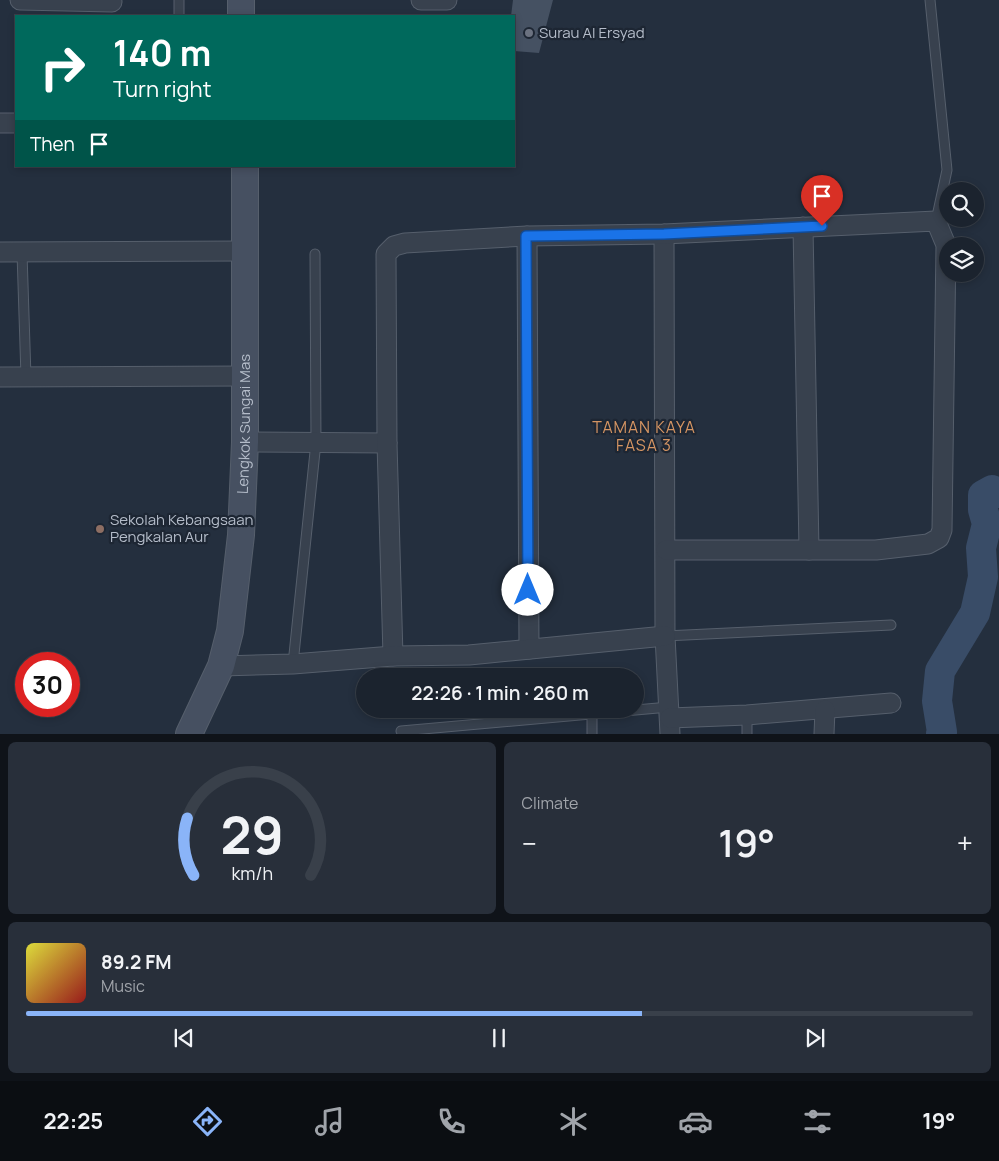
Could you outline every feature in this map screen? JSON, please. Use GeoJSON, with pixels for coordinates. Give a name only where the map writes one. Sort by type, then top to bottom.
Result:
{"type":"FeatureCollection","features":[{"type":"Feature","properties":{"kind":"street"},"geometry":{"type":"LineString","coordinates":[[20,0],[112,6]]}},
{"type":"Feature","properties":{"kind":"street"},"geometry":{"type":"LineString","coordinates":[[241,0],[241,15]]}},
{"type":"Feature","properties":{"kind":"street"},"geometry":{"type":"LineString","coordinates":[[421,0],[447,0]]}},
{"type":"Feature","properties":{"kind":"street"},"geometry":{"type":"LineString","coordinates":[[0,123],[15,123]]}},
{"type":"Feature","properties":{"kind":"street","name":"Lengkok Sungai Mas"},"geometry":{"type":"LineString","coordinates":[[189,734],[221,666],[230,631],[241,536],[245,442],[244,167]]}},
{"type":"Feature","properties":{"kind":"street"},"geometry":{"type":"LineString","coordinates":[[393,656],[387,443],[386,254],[394,246],[405,242],[526,236],[664,234],[936,221],[946,246],[942,530],[939,538],[920,546],[876,550],[666,550]]}},
{"type":"Feature","properties":{"kind":"street"},"geometry":{"type":"LineString","coordinates":[[802,227],[809,550]]}},
{"type":"Feature","properties":{"kind":"street"},"geometry":{"type":"LineString","coordinates":[[664,234],[665,636],[670,720],[747,724],[825,710],[891,703]]}},
{"type":"Feature","properties":{"kind":"street"},"geometry":{"type":"LineString","coordinates":[[526,236],[529,648]]}},
{"type":"Feature","properties":{"kind":"street"},"geometry":{"type":"LineString","coordinates":[[0,252],[244,251]]}},
{"type":"Feature","properties":{"kind":"street"},"geometry":{"type":"LineString","coordinates":[[0,378],[245,376]]}},
{"type":"Feature","properties":{"kind":"street"},"geometry":{"type":"LineString","coordinates":[[245,442],[387,443]]}},
{"type":"Feature","properties":{"kind":"street"},"geometry":{"type":"LineString","coordinates":[[221,666],[293,664],[393,656],[469,655],[665,636]]}},
{"type":"Feature","properties":{"kind":"street"},"geometry":{"type":"LineString","coordinates":[[824,734],[825,710]]}},
{"type":"Feature","properties":{"kind":"lane"},"geometry":{"type":"LineString","coordinates":[[179,0],[179,15]]}},
{"type":"Feature","properties":{"kind":"lane"},"geometry":{"type":"LineString","coordinates":[[930,0],[947,170],[936,221]]}},
{"type":"Feature","properties":{"kind":"lane"},"geometry":{"type":"LineString","coordinates":[[22,253],[26,377]]}},
{"type":"Feature","properties":{"kind":"lane"},"geometry":{"type":"LineString","coordinates":[[293,664],[316,442],[315,254]]}},
{"type":"Feature","properties":{"kind":"lane"},"geometry":{"type":"LineString","coordinates":[[665,636],[891,625]]}},
{"type":"Feature","properties":{"kind":"lane"},"geometry":{"type":"LineString","coordinates":[[401,731],[556,718]]}},
{"type":"Feature","properties":{"kind":"lane"},"geometry":{"type":"LineString","coordinates":[[592,718],[592,734]]}},
{"type":"Feature","properties":{"kind":"lane"},"geometry":{"type":"LineString","coordinates":[[639,718],[670,720]]}},
{"type":"Feature","properties":{"kind":"building","name":"Surau Al Ersyad"},"geometry":{"type":"Polygon","coordinates":[[[513,0],[553,0],[539,53],[515,51],[515,15],[511,15],[513,0]]]}},
{"type":"Feature","properties":{"kind":"waterway"},"geometry":{"type":"LineString","coordinates":[[941,734],[937,701],[940,671],[975,613],[983,577],[981,548],[987,524],[983,510],[983,495],[992,490],[999,493]]}},
{"type":"Feature","properties":{"kind":"place","name":"Surau Al Ersyad"},"geometry":{"type":"Point","coordinates":[529,33]}},
{"type":"Feature","properties":{"kind":"place","name":"Sekolah Kebangsaan Pengkalan Aur"},"geometry":{"type":"Point","coordinates":[100,529]}},
{"type":"Feature","properties":{"kind":"district","name":"TAMAN KAYA FASA 3"},"geometry":{"type":"Point","coordinates":[644,436]}},
{"type":"Feature","properties":{"kind":"route"},"geometry":{"type":"LineString","coordinates":[[528,590],[526,236],[664,234],[822,226]]}}]}
